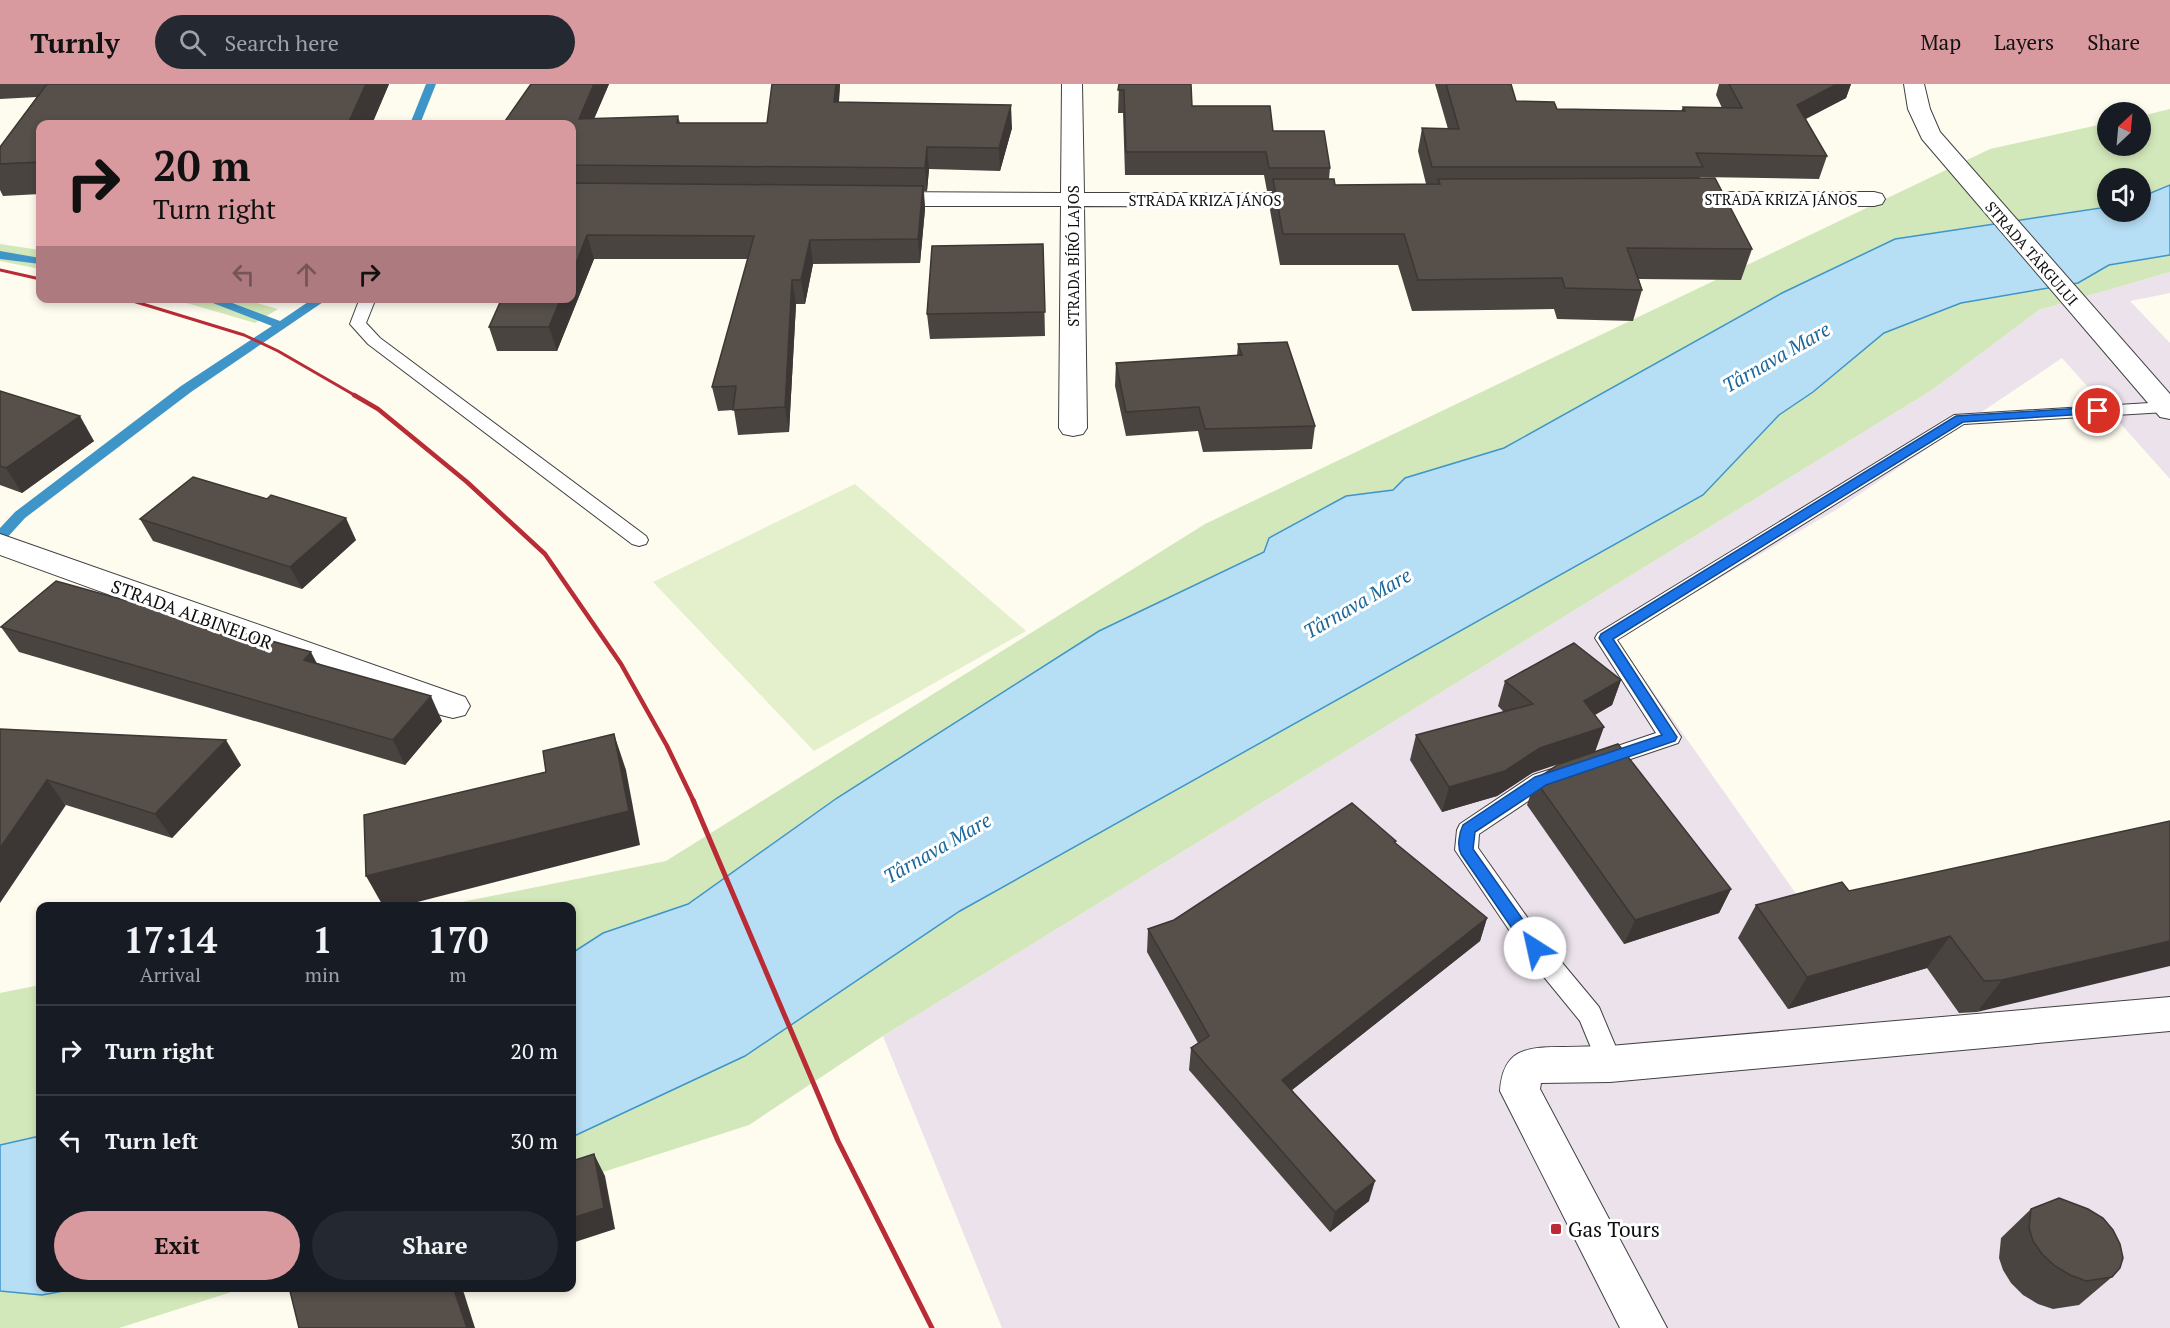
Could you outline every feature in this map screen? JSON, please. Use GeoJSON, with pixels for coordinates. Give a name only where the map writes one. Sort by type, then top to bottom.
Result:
{"type":"FeatureCollection","features":[{"type":"Feature","properties":{"kind":"street","name":"STRADA BÍRÓ LAJOS"},"geometry":{"type":"LineString","coordinates":[[1072,84],[1072,428]]}},
{"type":"Feature","properties":{"kind":"street","name":"STRADA TÂRGULUI"},"geometry":{"type":"LineString","coordinates":[[1914,84],[1919,109],[1930,134],[2168,409]]}},
{"type":"Feature","properties":{"kind":"street","name":"STRADA KRIZA JÁNOS"},"geometry":{"type":"LineString","coordinates":[[858,199],[1336,200]]}},
{"type":"Feature","properties":{"kind":"street","name":"STRADA KRIZA JÁNOS"},"geometry":{"type":"LineString","coordinates":[[1659,199],[1874,199]]}},
{"type":"Feature","properties":{"kind":"street","name":"STRADA ALBINELOR"},"geometry":{"type":"LineString","coordinates":[[12,549],[453,706]]}},
{"type":"Feature","properties":{"kind":"street"},"geometry":{"type":"LineString","coordinates":[[1644,1328],[1520,1091],[1521,1076],[1532,1065],[1610,1065],[2170,1014]]}},
{"type":"Feature","properties":{"kind":"lane"},"geometry":{"type":"LineString","coordinates":[[365,303],[358,324],[374,341],[639,540]]}},
{"type":"Feature","properties":{"kind":"lane"},"geometry":{"type":"LineString","coordinates":[[1610,1065],[1590,1015],[1535,948],[1466,850],[1468,830],[1540,781],[1670,737],[1605,638],[1960,419],[2168,409]]}},
{"type":"Feature","properties":{"kind":"shaded area"},"geometry":{"type":"Polygon","coordinates":[[[2170,272],[2170,293],[2130,301],[2170,343],[2170,479],[2062,358],[1839,508],[1616,639],[1804,905],[2170,833],[2170,1328],[1002,1328],[883,1036],[1932,390],[2039,310],[2170,272]]]}},
{"type":"Feature","properties":{"kind":"green space"},"geometry":{"type":"Polygon","coordinates":[[[2170,109],[2170,185],[2151,193],[2151,168],[2097,168],[2097,209],[1895,239],[1782,293],[1504,448],[1405,478],[1393,490],[1346,496],[1269,537],[1265,552],[1099,631],[837,798],[688,904],[603,933],[576,950],[576,902],[462,902],[666,861],[1205,524],[1990,149],[2097,125],[2097,156],[2151,156],[2151,114],[2170,109]]]}},
{"type":"Feature","properties":{"kind":"green space"},"geometry":{"type":"Polygon","coordinates":[[[0,244],[36,249],[36,268],[0,261],[0,244]]]}},
{"type":"Feature","properties":{"kind":"green space"},"geometry":{"type":"Polygon","coordinates":[[[2170,255],[2170,272],[2039,310],[1932,390],[883,1036],[749,1125],[576,1181],[576,1135],[745,1056],[960,911],[1703,495],[1779,415],[1813,392],[1884,333],[1961,303],[2078,283],[2109,265],[2170,255]]]}},
{"type":"Feature","properties":{"kind":"green space"},"geometry":{"type":"Polygon","coordinates":[[[187,303],[257,303],[278,309],[255,323],[187,303]]]}},
{"type":"Feature","properties":{"kind":"green space"},"geometry":{"type":"Polygon","coordinates":[[[855,484],[1026,631],[814,751],[653,582],[855,484]]]}},
{"type":"Feature","properties":{"kind":"green space"},"geometry":{"type":"Polygon","coordinates":[[[36,986],[36,1137],[0,1145],[0,993],[36,986]]]}},
{"type":"Feature","properties":{"kind":"green space"},"geometry":{"type":"Polygon","coordinates":[[[0,1291],[42,1295],[58,1292],[231,1292],[119,1328],[0,1328],[0,1291]]]}},
{"type":"Feature","properties":{"kind":"water","name":"Târnava Mare"},"geometry":{"type":"Polygon","coordinates":[[[2170,185],[2170,255],[2109,265],[2078,283],[1961,303],[1884,333],[1813,392],[1779,415],[1703,495],[960,911],[745,1056],[576,1135],[576,950],[603,933],[688,904],[837,798],[1099,631],[1264,552],[1269,538],[1346,496],[1393,490],[1405,478],[1504,448],[1782,293],[1895,239],[2097,209],[2097,222],[2151,222],[2151,193],[2170,185]]]}},
{"type":"Feature","properties":{"kind":"water"},"geometry":{"type":"Polygon","coordinates":[[[36,1137],[36,1292],[58,1292],[42,1295],[0,1291],[0,1145],[36,1137]]]}},
{"type":"Feature","properties":{"kind":"building"},"geometry":{"type":"Polygon","coordinates":[[[47,84],[366,84],[350,120],[36,120],[36,162],[0,164],[0,147],[47,84]]]}},
{"type":"Feature","properties":{"kind":"building"},"geometry":{"type":"Polygon","coordinates":[[[531,84],[594,84],[579,119],[678,116],[677,123],[767,123],[772,84],[836,84],[834,102],[1011,105],[999,148],[927,147],[925,168],[576,165],[576,120],[506,120],[531,84]]]}},
{"type":"Feature","properties":{"kind":"building"},"geometry":{"type":"Polygon","coordinates":[[[1119,84],[1191,84],[1192,106],[1270,106],[1273,131],[1324,131],[1330,168],[1269,168],[1266,152],[1126,152],[1124,90],[1118,90],[1119,84]]]}},
{"type":"Feature","properties":{"kind":"building"},"geometry":{"type":"Polygon","coordinates":[[[1446,84],[1511,84],[1516,101],[1554,102],[1557,109],[1685,111],[1683,107],[1742,108],[1729,84],[1837,84],[1797,105],[1827,156],[1696,153],[1703,167],[1432,167],[1422,128],[1459,129],[1446,84]]]}},
{"type":"Feature","properties":{"kind":"building"},"geometry":{"type":"Polygon","coordinates":[[[1715,178],[1752,249],[1627,248],[1642,290],[1565,288],[1562,278],[1418,280],[1404,234],[1283,234],[1273,179],[1334,179],[1335,185],[1440,184],[1438,179],[1715,178]]]}},
{"type":"Feature","properties":{"kind":"building"},"geometry":{"type":"Polygon","coordinates":[[[576,183],[923,186],[918,239],[810,240],[801,280],[792,280],[785,407],[733,410],[736,386],[712,387],[754,236],[587,235],[576,264],[576,183]]]}},
{"type":"Feature","properties":{"kind":"building"},"geometry":{"type":"Polygon","coordinates":[[[1043,244],[1045,312],[927,314],[932,246],[1043,244]]]}},
{"type":"Feature","properties":{"kind":"building"},"geometry":{"type":"Polygon","coordinates":[[[500,303],[559,303],[549,327],[489,327],[500,303]]]}},
{"type":"Feature","properties":{"kind":"building"},"geometry":{"type":"Polygon","coordinates":[[[1287,342],[1315,426],[1205,429],[1199,407],[1126,412],[1116,363],[1242,355],[1238,344],[1287,342]]]}},
{"type":"Feature","properties":{"kind":"building"},"geometry":{"type":"Polygon","coordinates":[[[0,391],[80,416],[6,468],[0,466],[0,391]]]}},
{"type":"Feature","properties":{"kind":"building"},"geometry":{"type":"Polygon","coordinates":[[[193,477],[267,499],[271,495],[346,518],[290,567],[140,519],[193,477]]]}},
{"type":"Feature","properties":{"kind":"building"},"geometry":{"type":"Polygon","coordinates":[[[56,581],[311,652],[304,660],[431,696],[393,740],[1,627],[56,581]]]}},
{"type":"Feature","properties":{"kind":"building"},"geometry":{"type":"Polygon","coordinates":[[[1574,643],[1621,680],[1584,701],[1604,727],[1540,748],[1505,771],[1449,787],[1416,735],[1533,704],[1505,681],[1574,643]]]}},
{"type":"Feature","properties":{"kind":"building"},"geometry":{"type":"Polygon","coordinates":[[[0,729],[226,740],[155,814],[47,780],[0,848],[0,729]]]}},
{"type":"Feature","properties":{"kind":"building"},"geometry":{"type":"Polygon","coordinates":[[[614,734],[629,811],[366,876],[364,815],[546,772],[543,751],[614,734]]]}},
{"type":"Feature","properties":{"kind":"building"},"geometry":{"type":"Polygon","coordinates":[[[1618,744],[1731,889],[1635,920],[1535,780],[1559,764],[1618,744]]]}},
{"type":"Feature","properties":{"kind":"building"},"geometry":{"type":"Polygon","coordinates":[[[1352,803],[1396,841],[1394,842],[1487,918],[1282,1080],[1375,1181],[1335,1212],[1191,1048],[1209,1036],[1148,929],[1174,920],[1352,803]]]}},
{"type":"Feature","properties":{"kind":"building"},"geometry":{"type":"Polygon","coordinates":[[[2170,821],[2170,941],[2002,980],[1984,981],[1950,936],[1807,977],[1756,905],[1842,882],[1849,891],[2170,821]]]}},
{"type":"Feature","properties":{"kind":"building"},"geometry":{"type":"Polygon","coordinates":[[[594,1154],[604,1208],[576,1217],[576,1160],[594,1154]]]}},
{"type":"Feature","properties":{"kind":"building"},"geometry":{"type":"Polygon","coordinates":[[[2059,1198],[2088,1209],[2103,1218],[2113,1230],[2120,1244],[2123,1258],[2120,1268],[2112,1277],[2086,1281],[2070,1275],[2055,1266],[2042,1254],[2033,1241],[2029,1228],[2031,1209],[2059,1198]]]}},
{"type":"Feature","properties":{"kind":"building"},"geometry":{"type":"Polygon","coordinates":[[[290,1292],[455,1292],[467,1328],[299,1328],[290,1292]]]}},
{"type":"Feature","properties":{"kind":"waterway"},"geometry":{"type":"LineString","coordinates":[[417,120],[431,84]]}},
{"type":"Feature","properties":{"kind":"waterway"},"geometry":{"type":"LineString","coordinates":[[0,255],[36,260]]}},
{"type":"Feature","properties":{"kind":"waterway"},"geometry":{"type":"LineString","coordinates":[[220,303],[281,326]]}},
{"type":"Feature","properties":{"kind":"waterway"},"geometry":{"type":"LineString","coordinates":[[281,326],[315,303]]}},
{"type":"Feature","properties":{"kind":"waterway"},"geometry":{"type":"LineString","coordinates":[[0,537],[20,515],[186,389],[281,326]]}},
{"type":"Feature","properties":{"kind":"railway"},"geometry":{"type":"LineString","coordinates":[[0,270],[36,278]]}},
{"type":"Feature","properties":{"kind":"railway"},"geometry":{"type":"LineString","coordinates":[[139,303],[244,335],[278,351],[356,396]]}},
{"type":"Feature","properties":{"kind":"railway"},"geometry":{"type":"LineString","coordinates":[[354,395],[378,409],[467,482],[545,554],[621,664],[667,746],[694,802]]}},
{"type":"Feature","properties":{"kind":"railway"},"geometry":{"type":"LineString","coordinates":[[693,800],[838,1141],[932,1328]]}},
{"type":"Feature","properties":{"kind":"place","name":"Gas Tours"},"geometry":{"type":"Point","coordinates":[1556,1229]}},
{"type":"Feature","properties":{"kind":"route"},"geometry":{"type":"LineString","coordinates":[[1535,948],[1466,850],[1468,830],[1540,781],[1670,737],[1605,638],[1960,419],[2098,411]]}}]}
